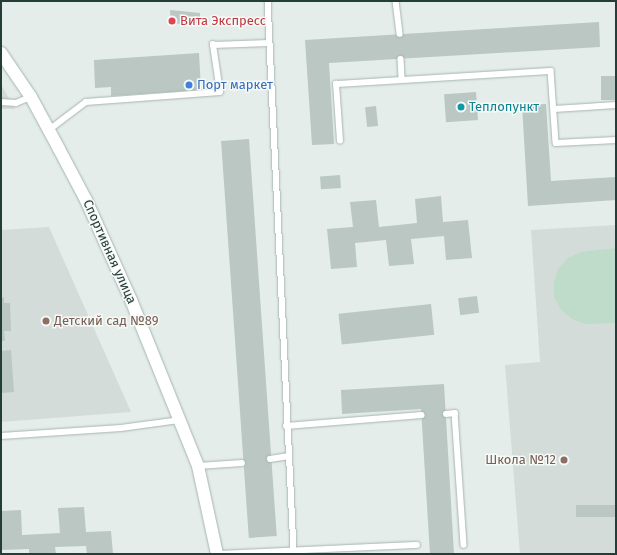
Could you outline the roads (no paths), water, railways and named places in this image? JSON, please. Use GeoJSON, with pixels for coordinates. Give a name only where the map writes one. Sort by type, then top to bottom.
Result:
{"type":"FeatureCollection","features":[{"type":"Feature","properties":{"kind":"street","name":"Спортивная улица"},"geometry":{"type":"LineString","coordinates":[[1,53],[30,97],[86,200],[181,420],[198,466],[217,554]]}},
{"type":"Feature","properties":{"kind":"lane"},"geometry":{"type":"LineString","coordinates":[[268,1],[286,426],[294,550]]}},
{"type":"Feature","properties":{"kind":"lane"},"geometry":{"type":"LineString","coordinates":[[396,1],[400,34]]}},
{"type":"Feature","properties":{"kind":"lane"},"geometry":{"type":"LineString","coordinates":[[49,130],[86,102],[220,92],[213,45],[269,43]]}},
{"type":"Feature","properties":{"kind":"lane"},"geometry":{"type":"LineString","coordinates":[[401,59],[402,80]]}},
{"type":"Feature","properties":{"kind":"lane"},"geometry":{"type":"LineString","coordinates":[[340,141],[336,84],[551,71],[556,143],[616,140]]}},
{"type":"Feature","properties":{"kind":"lane"},"geometry":{"type":"LineString","coordinates":[[1,102],[16,102],[30,97]]}},
{"type":"Feature","properties":{"kind":"lane"},"geometry":{"type":"LineString","coordinates":[[554,109],[616,105]]}},
{"type":"Feature","properties":{"kind":"lane"},"geometry":{"type":"LineString","coordinates":[[446,414],[456,413],[464,545]]}},
{"type":"Feature","properties":{"kind":"lane"},"geometry":{"type":"LineString","coordinates":[[286,426],[422,416]]}},
{"type":"Feature","properties":{"kind":"lane"},"geometry":{"type":"LineString","coordinates":[[1,436],[121,428],[181,420]]}},
{"type":"Feature","properties":{"kind":"lane"},"geometry":{"type":"LineString","coordinates":[[270,459],[289,456]]}},
{"type":"Feature","properties":{"kind":"lane"},"geometry":{"type":"LineString","coordinates":[[198,466],[242,463]]}},
{"type":"Feature","properties":{"kind":"lane"},"geometry":{"type":"LineString","coordinates":[[217,554],[417,545]]}},
{"type":"Feature","properties":{"kind":"place","name":"Вита Экспресс"},"geometry":{"type":"Point","coordinates":[172,21]}},
{"type":"Feature","properties":{"kind":"place","name":"Порт маркет"},"geometry":{"type":"Point","coordinates":[189,85]}},
{"type":"Feature","properties":{"kind":"place","name":"Теплопункт"},"geometry":{"type":"Point","coordinates":[461,107]}},
{"type":"Feature","properties":{"kind":"place","name":"Детский сад №89"},"geometry":{"type":"Point","coordinates":[46,321]}},
{"type":"Feature","properties":{"kind":"place","name":"Школа №12"},"geometry":{"type":"Point","coordinates":[564,460]}}]}
